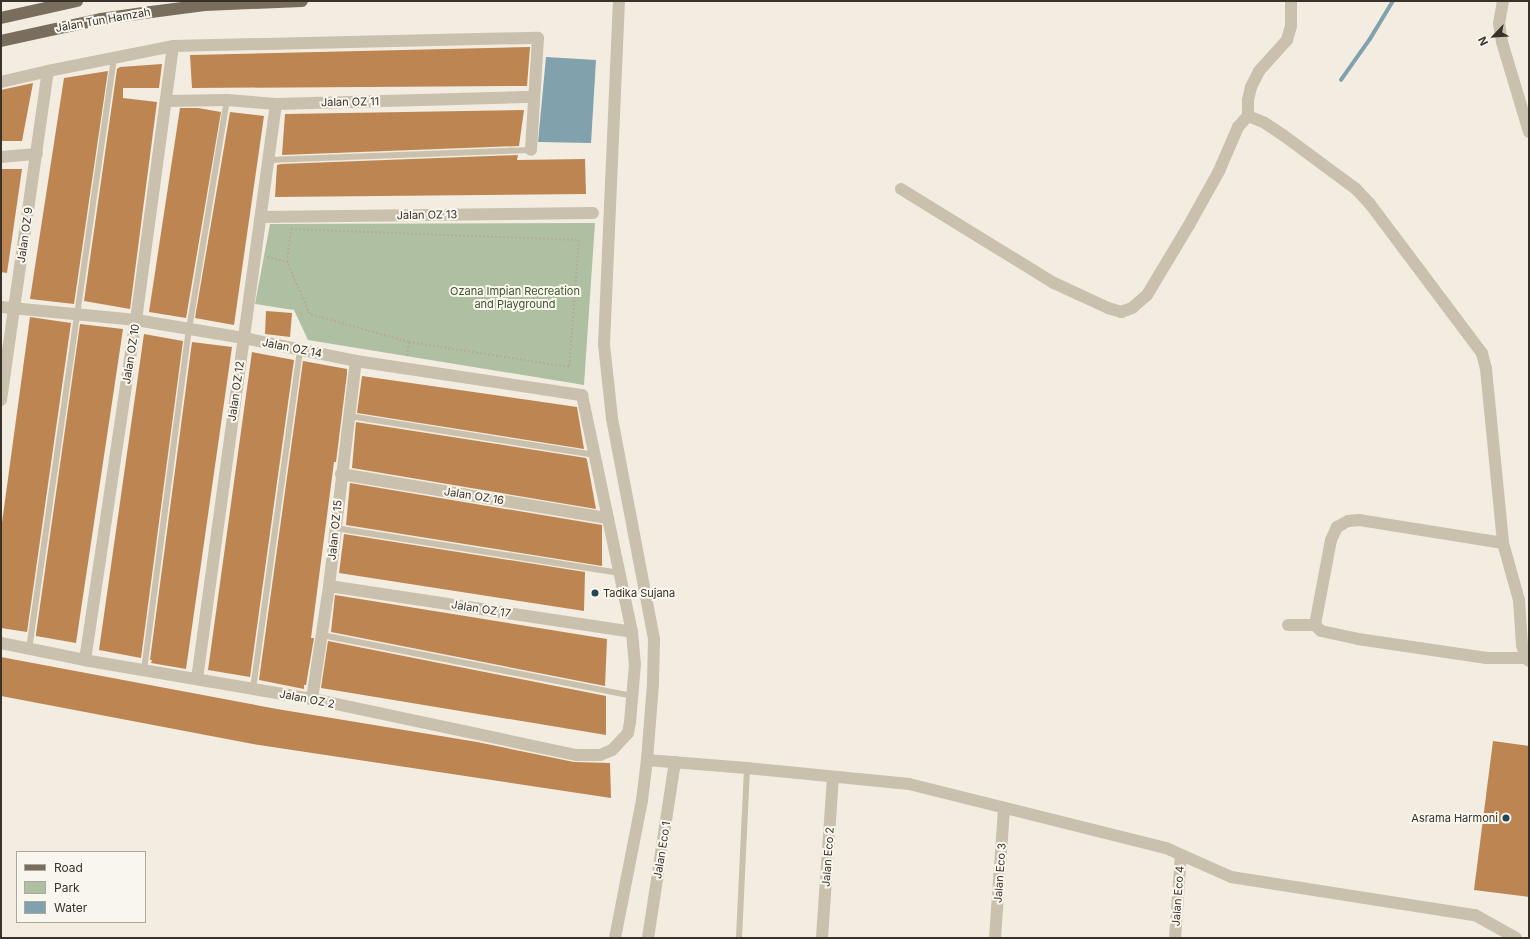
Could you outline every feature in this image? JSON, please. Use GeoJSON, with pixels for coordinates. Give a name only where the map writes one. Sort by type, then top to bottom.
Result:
{"type":"FeatureCollection","features":[{"type":"Feature","properties":{"kind":"main road","name":"Jalan Tun Hamzah"},"geometry":{"type":"LineString","coordinates":[[1,18],[77,1]]}},
{"type":"Feature","properties":{"kind":"main road","name":"Jalan Tun Hamzah"},"geometry":{"type":"LineString","coordinates":[[1,41],[101,19],[151,12],[205,5],[302,1]]}},
{"type":"Feature","properties":{"kind":"street"},"geometry":{"type":"LineString","coordinates":[[615,938],[642,800],[647,760],[653,683],[654,639],[612,418],[604,344],[619,1]]}},
{"type":"Feature","properties":{"kind":"street"},"geometry":{"type":"LineString","coordinates":[[901,189],[1054,283],[1108,308],[1121,312],[1132,308],[1147,295],[1219,171],[1238,127],[1248,116],[1250,87],[1259,71],[1287,40],[1291,26],[1291,1]]}},
{"type":"Feature","properties":{"kind":"street"},"geometry":{"type":"LineString","coordinates":[[1503,1],[1499,23],[1502,42],[1529,132]]}},
{"type":"Feature","properties":{"kind":"street"},"geometry":{"type":"LineString","coordinates":[[1,82],[172,46],[538,38],[531,150]]}},
{"type":"Feature","properties":{"kind":"street","name":"Jalan OZ 10"},"geometry":{"type":"LineString","coordinates":[[85,660],[136,320],[166,101],[172,46]]}},
{"type":"Feature","properties":{"kind":"street","name":"Jalan OZ 9"},"geometry":{"type":"LineString","coordinates":[[1,400],[48,71]]}},
{"type":"Feature","properties":{"kind":"street","name":"Jalan OZ 11"},"geometry":{"type":"LineString","coordinates":[[166,101],[227,100],[276,104],[534,98]]}},
{"type":"Feature","properties":{"kind":"street","name":"Jalan OZ 12"},"geometry":{"type":"LineString","coordinates":[[196,679],[276,104]]}},
{"type":"Feature","properties":{"kind":"street"},"geometry":{"type":"LineString","coordinates":[[1248,116],[1266,123],[1356,189],[1370,204],[1482,353],[1486,369],[1503,544],[1519,600],[1522,645],[1528,660],[1487,658],[1358,639],[1321,631],[1315,625],[1288,625]]}},
{"type":"Feature","properties":{"kind":"street"},"geometry":{"type":"LineString","coordinates":[[1,157],[37,154]]}},
{"type":"Feature","properties":{"kind":"street","name":"Jalan OZ 13"},"geometry":{"type":"LineString","coordinates":[[261,217],[594,213]]}},
{"type":"Feature","properties":{"kind":"street","name":"Jalan OZ 14"},"geometry":{"type":"LineString","coordinates":[[1,307],[136,320],[244,338],[356,361],[582,395],[594,455]]}},
{"type":"Feature","properties":{"kind":"street","name":"Jalan OZ 15"},"geometry":{"type":"LineString","coordinates":[[312,699],[329,586],[356,361]]}},
{"type":"Feature","properties":{"kind":"street"},"geometry":{"type":"LineString","coordinates":[[594,455],[632,632],[634,664],[632,696]]}},
{"type":"Feature","properties":{"kind":"street","name":"Jalan OZ 16"},"geometry":{"type":"LineString","coordinates":[[342,474],[607,518]]}},
{"type":"Feature","properties":{"kind":"street"},"geometry":{"type":"LineString","coordinates":[[1315,625],[1331,540],[1337,527],[1348,521],[1360,520],[1503,544]]}},
{"type":"Feature","properties":{"kind":"street","name":"Jalan OZ 17"},"geometry":{"type":"LineString","coordinates":[[329,586],[632,632]]}},
{"type":"Feature","properties":{"kind":"street","name":"Jalan OZ 2"},"geometry":{"type":"LineString","coordinates":[[1,643],[85,660],[312,699],[576,755],[600,755],[612,750],[628,733],[632,696]]}},
{"type":"Feature","properties":{"kind":"street"},"geometry":{"type":"LineString","coordinates":[[647,760],[748,768],[909,784],[1166,848],[1231,877],[1475,915],[1516,938]]}},
{"type":"Feature","properties":{"kind":"street","name":"Jalan Eco 1"},"geometry":{"type":"LineString","coordinates":[[648,938],[675,762]]}},
{"type":"Feature","properties":{"kind":"street","name":"Jalan Eco 2"},"geometry":{"type":"LineString","coordinates":[[822,938],[833,777]]}},
{"type":"Feature","properties":{"kind":"street","name":"Jalan Eco 3"},"geometry":{"type":"LineString","coordinates":[[996,938],[1004,808]]}},
{"type":"Feature","properties":{"kind":"street","name":"Jalan Eco 4"},"geometry":{"type":"LineString","coordinates":[[1175,938],[1181,854]]}},
{"type":"Feature","properties":{"kind":"lane"},"geometry":{"type":"LineString","coordinates":[[29,649],[79,314],[114,58]]}},
{"type":"Feature","properties":{"kind":"lane"},"geometry":{"type":"LineString","coordinates":[[144,670],[189,329],[227,100]]}},
{"type":"Feature","properties":{"kind":"lane"},"geometry":{"type":"LineString","coordinates":[[268,160],[531,150]]}},
{"type":"Feature","properties":{"kind":"lane"},"geometry":{"type":"LineString","coordinates":[[253,689],[300,350]]}},
{"type":"Feature","properties":{"kind":"lane"},"geometry":{"type":"LineString","coordinates":[[349,416],[594,455]]}},
{"type":"Feature","properties":{"kind":"lane"},"geometry":{"type":"LineString","coordinates":[[336,528],[619,573]]}},
{"type":"Feature","properties":{"kind":"lane"},"geometry":{"type":"LineString","coordinates":[[322,635],[632,696]]}},
{"type":"Feature","properties":{"kind":"lane"},"geometry":{"type":"LineString","coordinates":[[739,938],[748,768]]}},
{"type":"Feature","properties":{"kind":"path"},"geometry":{"type":"LineString","coordinates":[[291,229],[579,240],[569,367],[409,342],[310,314],[287,262],[291,229]]}},
{"type":"Feature","properties":{"kind":"path"},"geometry":{"type":"LineString","coordinates":[[255,254],[287,262]]}},
{"type":"Feature","properties":{"kind":"path"},"geometry":{"type":"LineString","coordinates":[[406,368],[409,342]]}},
{"type":"Feature","properties":{"kind":"green space","name":"Ozana Impian Recreation and Playground"},"geometry":{"type":"Polygon","coordinates":[[[595,223],[584,385],[308,340],[294,310],[255,304],[270,224],[595,223]]]}},
{"type":"Feature","properties":{"kind":"water"},"geometry":{"type":"Polygon","coordinates":[[[546,57],[596,60],[591,143],[538,142],[546,57]]]}},
{"type":"Feature","properties":{"kind":"building"},"geometry":{"type":"Polygon","coordinates":[[[530,47],[527,86],[192,88],[190,55],[530,47]]]}},
{"type":"Feature","properties":{"kind":"building"},"geometry":{"type":"Polygon","coordinates":[[[162,64],[159,88],[123,88],[123,98],[157,102],[130,309],[84,301],[117,69],[120,67],[162,64]]]}},
{"type":"Feature","properties":{"kind":"building"},"geometry":{"type":"Polygon","coordinates":[[[108,71],[74,304],[30,299],[64,78],[108,71]]]}},
{"type":"Feature","properties":{"kind":"building"},"geometry":{"type":"Polygon","coordinates":[[[33,83],[22,141],[1,141],[1,90],[33,83]]]}},
{"type":"Feature","properties":{"kind":"building"},"geometry":{"type":"Polygon","coordinates":[[[180,108],[198,108],[221,112],[186,318],[149,312],[180,108]]]}},
{"type":"Feature","properties":{"kind":"building"},"geometry":{"type":"Polygon","coordinates":[[[524,110],[519,146],[282,155],[285,114],[524,110]]]}},
{"type":"Feature","properties":{"kind":"building"},"geometry":{"type":"Polygon","coordinates":[[[230,112],[264,116],[234,325],[195,318],[230,112]]]}},
{"type":"Feature","properties":{"kind":"building"},"geometry":{"type":"Polygon","coordinates":[[[518,155],[517,160],[585,159],[586,194],[275,197],[277,165],[281,164],[518,155]]]}},
{"type":"Feature","properties":{"kind":"building"},"geometry":{"type":"Polygon","coordinates":[[[1,169],[22,169],[7,273],[1,272],[1,169]]]}},
{"type":"Feature","properties":{"kind":"building"},"geometry":{"type":"Polygon","coordinates":[[[266,311],[292,313],[290,337],[265,334],[266,311]]]}},
{"type":"Feature","properties":{"kind":"building"},"geometry":{"type":"Polygon","coordinates":[[[30,317],[71,323],[27,632],[1,628],[1,530],[30,317]]]}},
{"type":"Feature","properties":{"kind":"building"},"geometry":{"type":"Polygon","coordinates":[[[80,324],[123,329],[76,643],[36,636],[36,634],[80,324]]]}},
{"type":"Feature","properties":{"kind":"building"},"geometry":{"type":"Polygon","coordinates":[[[144,334],[183,341],[141,658],[99,650],[144,334]]]}},
{"type":"Feature","properties":{"kind":"building"},"geometry":{"type":"Polygon","coordinates":[[[192,342],[232,347],[186,669],[151,663],[152,660],[150,660],[192,342]]]}},
{"type":"Feature","properties":{"kind":"building"},"geometry":{"type":"Polygon","coordinates":[[[252,352],[294,360],[250,677],[208,670],[252,352]]]}},
{"type":"Feature","properties":{"kind":"building"},"geometry":{"type":"Polygon","coordinates":[[[303,361],[347,369],[336,462],[334,462],[311,638],[314,638],[304,689],[259,680],[303,361]]]}},
{"type":"Feature","properties":{"kind":"building"},"geometry":{"type":"Polygon","coordinates":[[[362,376],[577,407],[584,449],[357,413],[362,376]]]}},
{"type":"Feature","properties":{"kind":"building"},"geometry":{"type":"Polygon","coordinates":[[[356,422],[586,458],[596,509],[352,468],[356,422]]]}},
{"type":"Feature","properties":{"kind":"building"},"geometry":{"type":"Polygon","coordinates":[[[350,483],[602,525],[602,566],[346,525],[350,483]]]}},
{"type":"Feature","properties":{"kind":"building"},"geometry":{"type":"Polygon","coordinates":[[[344,534],[585,572],[584,611],[339,573],[344,534]]]}},
{"type":"Feature","properties":{"kind":"building"},"geometry":{"type":"Polygon","coordinates":[[[335,595],[607,639],[605,686],[331,632],[335,595]]]}},
{"type":"Feature","properties":{"kind":"building"},"geometry":{"type":"Polygon","coordinates":[[[328,641],[606,696],[606,735],[321,688],[328,641]]]}},
{"type":"Feature","properties":{"kind":"building"},"geometry":{"type":"Polygon","coordinates":[[[1,657],[277,709],[477,742],[574,762],[610,763],[611,798],[253,744],[1,696],[1,657]]]}},
{"type":"Feature","properties":{"kind":"building","name":"Asrama Harmoni"},"geometry":{"type":"Polygon","coordinates":[[[1493,741],[1529,746],[1529,897],[1474,890],[1493,741]]]}},
{"type":"Feature","properties":{"kind":"waterway"},"geometry":{"type":"LineString","coordinates":[[1341,80],[1370,39],[1393,1]]}},
{"type":"Feature","properties":{"kind":"place","name":"Tadika Sujana"},"geometry":{"type":"Point","coordinates":[595,593]}},
{"type":"Feature","properties":{"kind":"place","name":"Asrama Harmoni"},"geometry":{"type":"Point","coordinates":[1506,818]}}]}
